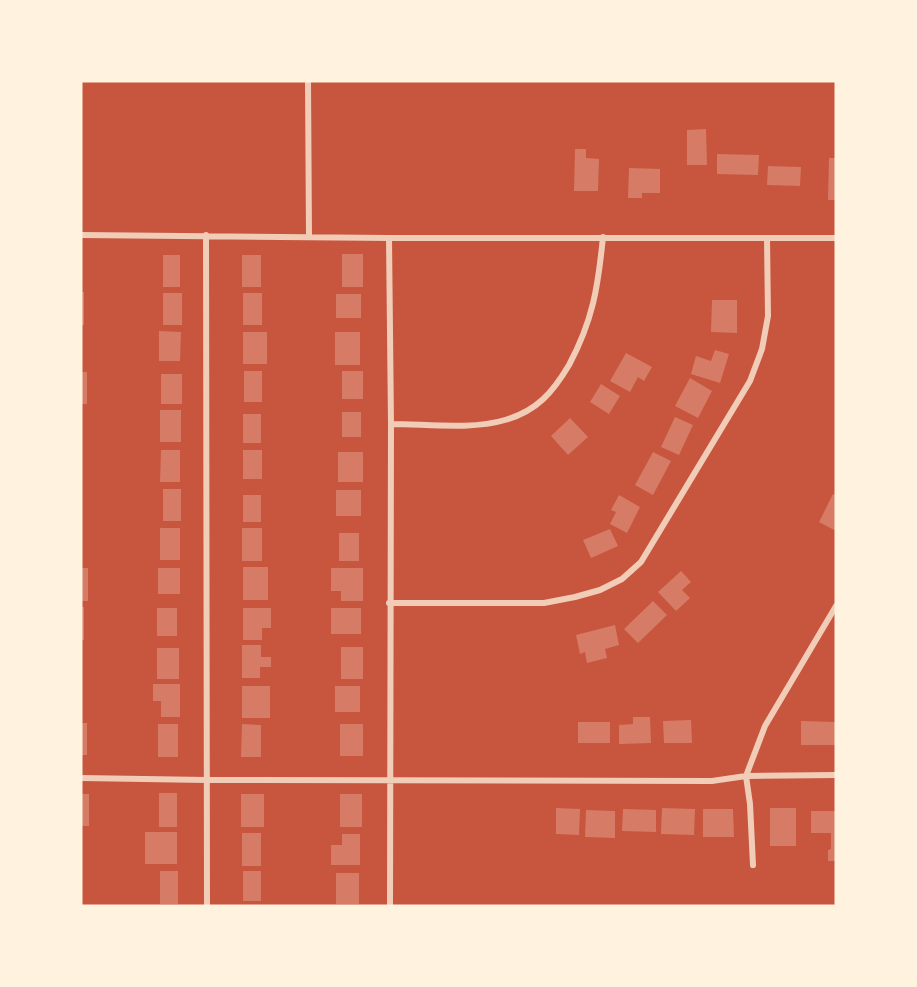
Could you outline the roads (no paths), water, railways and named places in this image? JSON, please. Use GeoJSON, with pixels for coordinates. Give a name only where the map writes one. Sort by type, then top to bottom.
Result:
{"type":"FeatureCollection","features":[{"type":"Feature","properties":{"kind":"street"},"geometry":{"type":"LineString","coordinates":[[308,81],[309,237]]}},
{"type":"Feature","properties":{"kind":"street"},"geometry":{"type":"LineString","coordinates":[[81,235],[836,238]]}},
{"type":"Feature","properties":{"kind":"street"},"geometry":{"type":"LineString","coordinates":[[206,235],[207,906]]}},
{"type":"Feature","properties":{"kind":"street"},"geometry":{"type":"LineString","coordinates":[[391,424],[474,424],[503,421],[524,414],[544,401],[559,383],[581,343],[592,312],[603,237]]}},
{"type":"Feature","properties":{"kind":"street"},"geometry":{"type":"LineString","coordinates":[[389,238],[390,906]]}},
{"type":"Feature","properties":{"kind":"street"},"geometry":{"type":"LineString","coordinates":[[389,603],[544,603],[600,590],[622,579],[641,562],[750,381],[762,349],[768,316],[767,238]]}},
{"type":"Feature","properties":{"kind":"street"},"geometry":{"type":"LineString","coordinates":[[753,865],[746,776],[765,726],[836,606]]}},
{"type":"Feature","properties":{"kind":"street"},"geometry":{"type":"LineString","coordinates":[[81,778],[712,781],[746,776],[836,775]]}}]}
